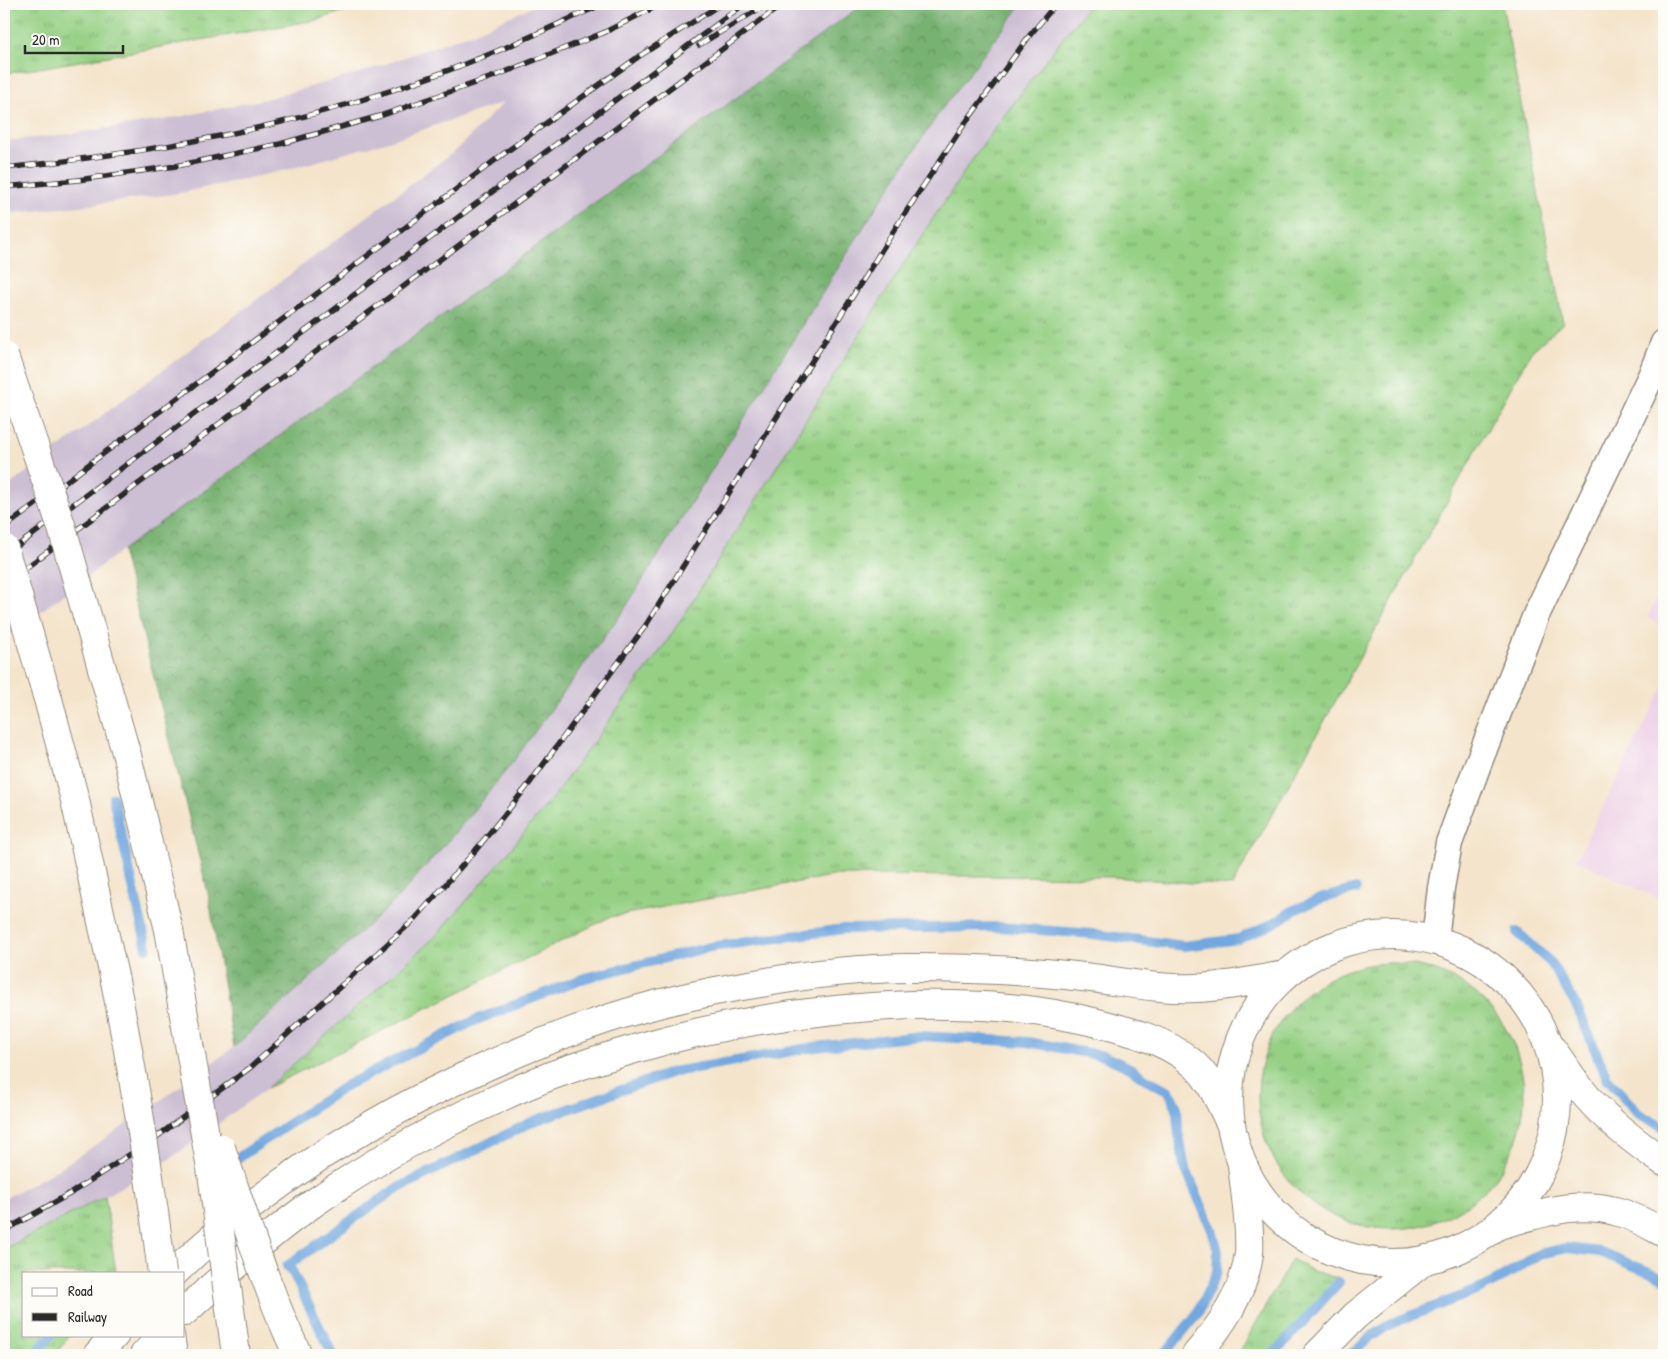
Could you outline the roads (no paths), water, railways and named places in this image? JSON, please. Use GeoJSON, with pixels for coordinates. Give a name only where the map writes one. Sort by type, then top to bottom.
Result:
{"type":"FeatureCollection","features":[{"type":"Feature","properties":{"kind":"main road"},"geometry":{"type":"LineString","coordinates":[[4,356],[62,528],[127,756],[169,930],[213,1180],[236,1355]]}},
{"type":"Feature","properties":{"kind":"main road"},"geometry":{"type":"LineString","coordinates":[[4,548],[48,699],[74,800],[115,981],[152,1191],[162,1272]]}},
{"type":"Feature","properties":{"kind":"main road"},"geometry":{"type":"LineString","coordinates":[[1408,935],[1435,940],[1460,949],[1483,961],[1504,977],[1536,1018],[1547,1042],[1555,1070],[1557,1098],[1555,1127],[1547,1155],[1535,1181],[1518,1204],[1498,1225],[1476,1240],[1452,1252],[1426,1259],[1398,1263],[1370,1261],[1343,1255],[1318,1244],[1294,1230],[1273,1211],[1256,1189],[1242,1165],[1235,1145],[1228,1097],[1231,1070],[1238,1043],[1250,1017],[1265,995],[1285,975],[1306,959],[1330,947],[1355,938],[1408,935]]}},
{"type":"Feature","properties":{"kind":"main road"},"geometry":{"type":"LineString","coordinates":[[175,1272],[205,1243],[294,1174],[372,1123],[444,1085],[521,1051],[577,1029],[660,1003],[722,989],[788,978],[855,970],[898,968],[1043,972],[1173,988],[1233,985],[1285,975]]}},
{"type":"Feature","properties":{"kind":"main road"},"geometry":{"type":"LineString","coordinates":[[185,1311],[304,1210],[385,1157],[447,1123],[528,1085],[603,1058],[682,1035],[758,1020],[830,1009],[975,1004],[1071,1016],[1143,1036],[1173,1049],[1192,1062],[1205,1077],[1216,1093],[1231,1125]]}},
{"type":"Feature","properties":{"kind":"main road"},"geometry":{"type":"LineString","coordinates":[[1547,1042],[1585,1095],[1599,1110],[1624,1132],[1664,1162]]}},
{"type":"Feature","properties":{"kind":"main road"},"geometry":{"type":"LineString","coordinates":[[196,1080],[268,1284],[298,1355]]}},
{"type":"Feature","properties":{"kind":"main road"},"geometry":{"type":"LineString","coordinates":[[1196,1355],[1212,1336],[1233,1304],[1245,1275],[1249,1252],[1242,1165]]}},
{"type":"Feature","properties":{"kind":"main road"},"geometry":{"type":"LineString","coordinates":[[1498,1225],[1562,1209],[1589,1206],[1617,1211],[1664,1233]]}},
{"type":"Feature","properties":{"kind":"main road"},"geometry":{"type":"LineString","coordinates":[[1317,1355],[1355,1316],[1426,1259]]}},
{"type":"Feature","properties":{"kind":"main road"},"geometry":{"type":"LineString","coordinates":[[97,1355],[114,1336]]}},
{"type":"Feature","properties":{"kind":"main road"},"geometry":{"type":"LineString","coordinates":[[144,1355],[161,1336]]}},
{"type":"Feature","properties":{"kind":"main road"},"geometry":{"type":"LineString","coordinates":[[170,1336],[173,1355]]}},
{"type":"Feature","properties":{"kind":"street"},"geometry":{"type":"LineString","coordinates":[[1435,940],[1449,843],[1478,764],[1536,615],[1651,376],[1664,343]]}},
{"type":"Feature","properties":{"kind":"waterway"},"geometry":{"type":"LineString","coordinates":[[113,798],[147,948]]}},
{"type":"Feature","properties":{"kind":"waterway"},"geometry":{"type":"LineString","coordinates":[[229,1164],[347,1085],[476,1020],[585,978],[710,947],[844,929],[999,927],[1093,934],[1184,946],[1239,939],[1274,923],[1294,910],[1320,899],[1356,889]]}},
{"type":"Feature","properties":{"kind":"waterway"},"geometry":{"type":"LineString","coordinates":[[1517,932],[1551,963],[1577,1007],[1607,1078],[1639,1114],[1664,1128]]}},
{"type":"Feature","properties":{"kind":"waterway"},"geometry":{"type":"LineString","coordinates":[[287,1266],[394,1190],[534,1121],[673,1072],[815,1047],[920,1036],[1028,1042],[1104,1056],[1130,1068],[1144,1078],[1169,1091],[1177,1108],[1184,1165],[1212,1230],[1218,1251],[1217,1272],[1197,1314],[1164,1355]]}},
{"type":"Feature","properties":{"kind":"waterway"},"geometry":{"type":"LineString","coordinates":[[1350,1355],[1390,1324],[1483,1288],[1539,1254],[1567,1248],[1600,1252],[1664,1278]]}},
{"type":"Feature","properties":{"kind":"waterway"},"geometry":{"type":"LineString","coordinates":[[289,1265],[333,1355]]}},
{"type":"Feature","properties":{"kind":"waterway"},"geometry":{"type":"LineString","coordinates":[[1273,1355],[1339,1282]]}},
{"type":"Feature","properties":{"kind":"waterway"},"geometry":{"type":"LineString","coordinates":[[35,1355],[50,1336]]}},
{"type":"Feature","properties":{"kind":"railway"},"geometry":{"type":"LineString","coordinates":[[4,168],[97,157],[189,142],[235,133],[326,110],[457,67],[515,44],[603,4]]}},
{"type":"Feature","properties":{"kind":"railway"},"geometry":{"type":"LineString","coordinates":[[4,187],[78,180],[176,166],[280,144],[380,116],[495,76],[603,33],[661,4]]}},
{"type":"Feature","properties":{"kind":"railway"},"geometry":{"type":"LineString","coordinates":[[4,528],[506,152],[638,57],[721,4]]}},
{"type":"Feature","properties":{"kind":"railway"},"geometry":{"type":"LineString","coordinates":[[4,556],[744,4]]}},
{"type":"Feature","properties":{"kind":"railway"},"geometry":{"type":"LineString","coordinates":[[699,45],[767,4]]}},
{"type":"Feature","properties":{"kind":"railway"},"geometry":{"type":"LineString","coordinates":[[4,584],[783,4]]}},
{"type":"Feature","properties":{"kind":"railway"},"geometry":{"type":"LineString","coordinates":[[4,1231],[71,1193],[155,1138],[251,1067],[415,919],[475,851],[529,784],[646,625],[898,224],[961,129],[1030,35],[1056,4]]}}]}
